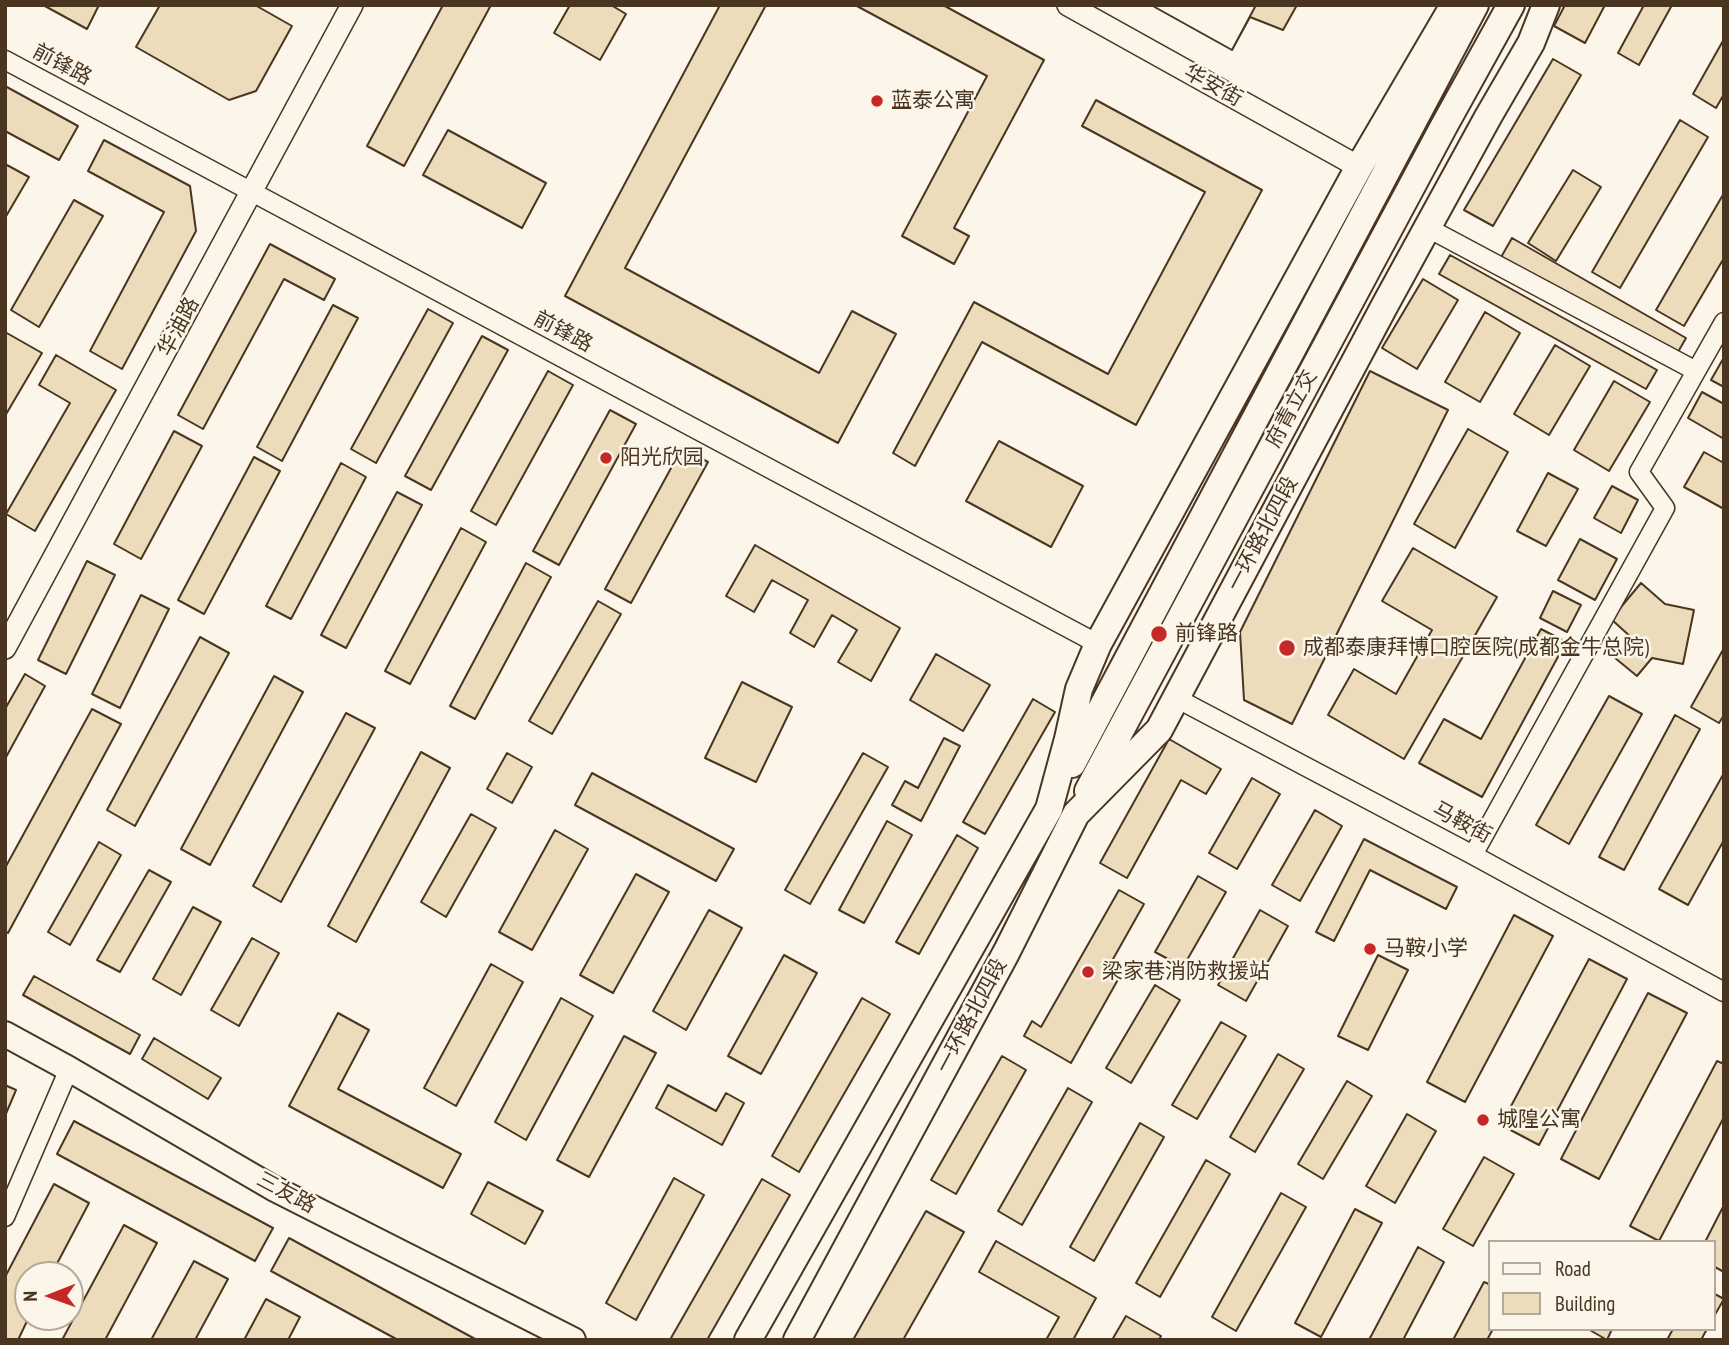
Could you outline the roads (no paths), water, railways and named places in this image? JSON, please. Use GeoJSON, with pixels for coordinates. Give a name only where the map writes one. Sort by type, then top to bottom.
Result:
{"type":"FeatureCollection","features":[{"type":"Feature","properties":{"kind":"main road","name":"一环路北四段"},"geometry":{"type":"LineString","coordinates":[[748,1340],[1049,808],[1079,689],[1098,644],[1359,167],[1454,5]]}},
{"type":"Feature","properties":{"kind":"main road","name":"府青立交"},"geometry":{"type":"LineString","coordinates":[[1049,808],[1475,5]]}},
{"type":"Feature","properties":{"kind":"main road","name":"府青立交"},"geometry":{"type":"LineString","coordinates":[[1076,814],[1511,5]]}},
{"type":"Feature","properties":{"kind":"main road","name":"一环路北四段"},"geometry":{"type":"LineString","coordinates":[[797,1340],[1006,953],[1076,814],[1159,730],[1378,317],[1531,43],[1546,5]]}},
{"type":"Feature","properties":{"kind":"main road","name":"三友路"},"geometry":{"type":"LineString","coordinates":[[5,1034],[273,1188],[573,1340]]}},
{"type":"Feature","properties":{"kind":"street","name":"华油路"},"geometry":{"type":"LineString","coordinates":[[5,648],[352,5]]}},
{"type":"Feature","properties":{"kind":"street","name":"华安街"},"geometry":{"type":"LineString","coordinates":[[1068,5],[1359,167]]}},
{"type":"Feature","properties":{"kind":"street","name":"前锋路"},"geometry":{"type":"LineString","coordinates":[[5,60],[1098,644]]}},
{"type":"Feature","properties":{"kind":"street"},"geometry":{"type":"LineString","coordinates":[[1428,228],[1696,371]]}},
{"type":"Feature","properties":{"kind":"street"},"geometry":{"type":"LineString","coordinates":[[1473,855],[1665,508],[1639,472],[1724,322]]}},
{"type":"Feature","properties":{"kind":"street","name":"马鞍街"},"geometry":{"type":"LineString","coordinates":[[1176,698],[1724,992]]}},
{"type":"Feature","properties":{"kind":"street"},"geometry":{"type":"LineString","coordinates":[[5,1217],[69,1069]]}},
{"type":"Feature","properties":{"kind":"place","name":"蓝泰公寓"},"geometry":{"type":"Point","coordinates":[877,101]}},
{"type":"Feature","properties":{"kind":"place","name":"阳光欣园"},"geometry":{"type":"Point","coordinates":[606,458]}},
{"type":"Feature","properties":{"kind":"place","name":"前锋路"},"geometry":{"type":"Point","coordinates":[1159,634]}},
{"type":"Feature","properties":{"kind":"place","name":"成都泰康拜博口腔医院(成都金牛总院)"},"geometry":{"type":"Point","coordinates":[1287,648]}},
{"type":"Feature","properties":{"kind":"place","name":"马鞍小学"},"geometry":{"type":"Point","coordinates":[1370,949]}},
{"type":"Feature","properties":{"kind":"place","name":"梁家巷消防救援站"},"geometry":{"type":"Point","coordinates":[1088,972]}},
{"type":"Feature","properties":{"kind":"place","name":"城隍公寓"},"geometry":{"type":"Point","coordinates":[1483,1120]}}]}
